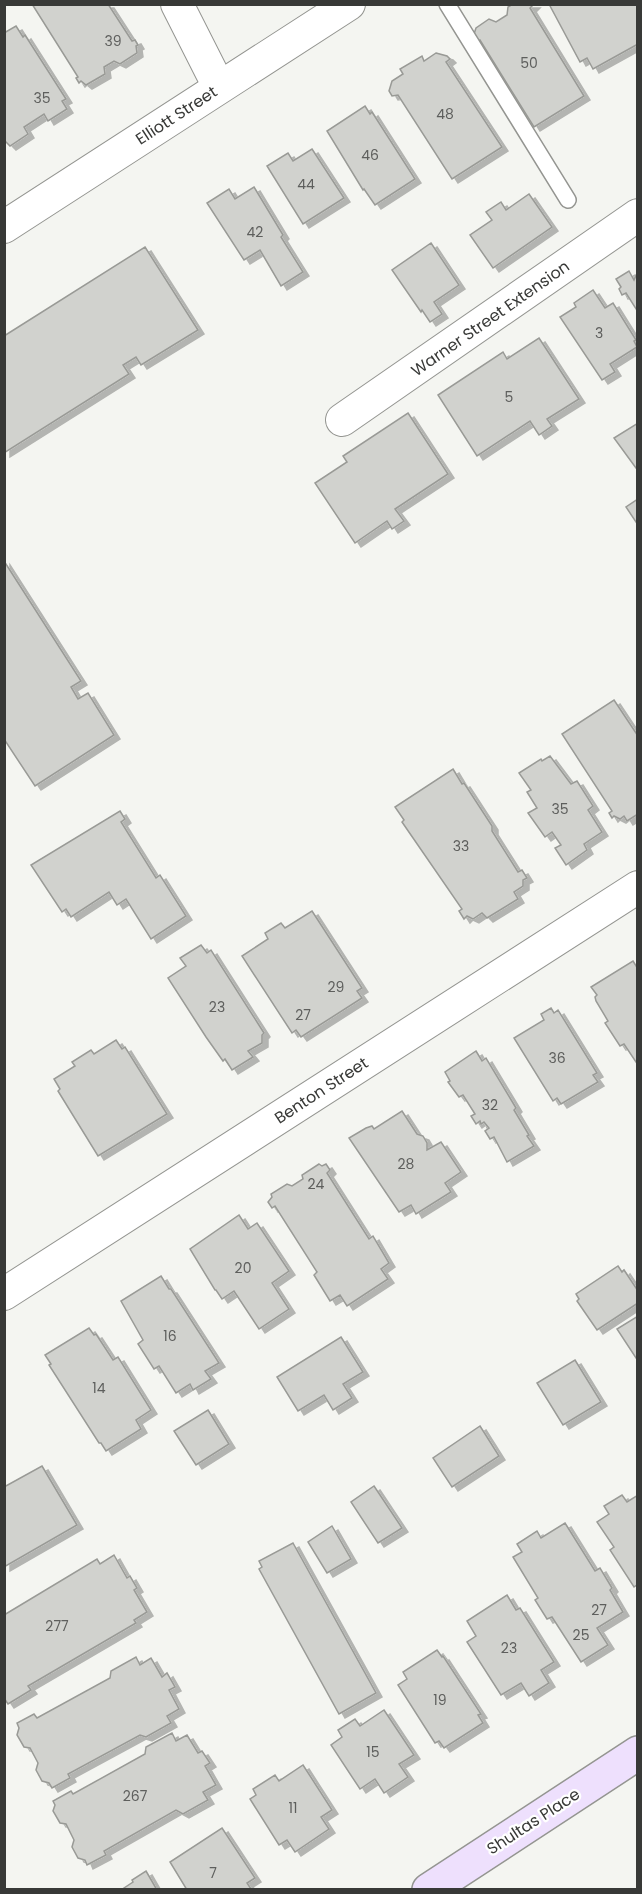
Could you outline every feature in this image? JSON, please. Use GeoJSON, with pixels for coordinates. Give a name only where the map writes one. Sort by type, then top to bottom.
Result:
{"type":"FeatureCollection","features":[{"type":"Feature","properties":{"kind":"street"},"geometry":{"type":"LineString","coordinates":[[177,4],[219,87]]}},
{"type":"Feature","properties":{"kind":"street","name":"Elliott Street"},"geometry":{"type":"LineString","coordinates":[[4,226],[349,4]]}},
{"type":"Feature","properties":{"kind":"street","name":"Warner Street Extension"},"geometry":{"type":"LineString","coordinates":[[342,420],[638,215]]}},
{"type":"Feature","properties":{"kind":"street","name":"Benton Street"},"geometry":{"type":"LineString","coordinates":[[4,1294],[638,887]]}},
{"type":"Feature","properties":{"kind":"street","name":"Shultas Place"},"geometry":{"type":"LineString","coordinates":[[429,1890],[638,1753]]}},
{"type":"Feature","properties":{"kind":"lane"},"geometry":{"type":"LineString","coordinates":[[447,4],[568,200]]}},
{"type":"Feature","properties":{"kind":"building"},"geometry":{"type":"Polygon","coordinates":[[[32,4],[108,4],[132,41],[135,40],[138,45],[136,46],[137,53],[120,64],[114,61],[104,67],[105,74],[86,85],[81,81],[79,83],[76,78],[78,77],[32,4]]]}},
{"type":"Feature","properties":{"kind":"building"},"geometry":{"type":"Polygon","coordinates":[[[513,4],[534,4],[530,8],[584,96],[534,127],[480,40],[476,42],[473,37],[476,28],[489,19],[496,22],[507,15],[508,7],[513,4]]]}},
{"type":"Feature","properties":{"kind":"building"},"geometry":{"type":"Polygon","coordinates":[[[549,4],[638,4],[638,44],[593,69],[587,58],[580,62],[549,4]]]}},
{"type":"Feature","properties":{"kind":"building"},"geometry":{"type":"Polygon","coordinates":[[[16,26],[23,37],[25,35],[66,99],[62,101],[67,109],[48,121],[44,114],[24,127],[28,134],[10,146],[4,140],[4,33],[16,26]]]}},
{"type":"Feature","properties":{"kind":"building"},"geometry":{"type":"Polygon","coordinates":[[[436,53],[450,59],[446,62],[502,147],[452,179],[398,95],[392,96],[389,91],[392,81],[403,74],[400,69],[422,56],[424,61],[436,53]]]}},
{"type":"Feature","properties":{"kind":"building"},"geometry":{"type":"Polygon","coordinates":[[[365,106],[370,114],[372,112],[415,179],[375,205],[363,190],[327,131],[365,106]]]}},
{"type":"Feature","properties":{"kind":"building"},"geometry":{"type":"Polygon","coordinates":[[[312,149],[344,198],[303,224],[267,166],[288,153],[293,161],[312,149]]]}},
{"type":"Feature","properties":{"kind":"building"},"geometry":{"type":"Polygon","coordinates":[[[254,187],[303,272],[281,286],[260,250],[244,260],[207,203],[229,189],[235,199],[254,187]]]}},
{"type":"Feature","properties":{"kind":"building"},"geometry":{"type":"Polygon","coordinates":[[[529,194],[552,227],[493,268],[470,235],[492,220],[486,212],[501,202],[506,210],[529,194]]]}},
{"type":"Feature","properties":{"kind":"building"},"geometry":{"type":"Polygon","coordinates":[[[431,243],[459,285],[434,302],[442,314],[430,322],[392,270],[431,243]]]}},
{"type":"Feature","properties":{"kind":"building"},"geometry":{"type":"Polygon","coordinates":[[[145,247],[198,330],[141,365],[136,357],[123,365],[129,374],[4,453],[4,336],[145,247]]]}},
{"type":"Feature","properties":{"kind":"building"},"geometry":{"type":"Polygon","coordinates":[[[629,271],[634,280],[638,271],[638,312],[626,293],[622,295],[619,289],[621,287],[616,279],[629,271]]]}},
{"type":"Feature","properties":{"kind":"building"},"geometry":{"type":"Polygon","coordinates":[[[593,290],[605,308],[613,303],[636,340],[634,341],[637,347],[610,364],[615,372],[602,380],[560,317],[576,307],[574,303],[593,290]]]}},
{"type":"Feature","properties":{"kind":"building"},"geometry":{"type":"Polygon","coordinates":[[[539,338],[579,399],[547,419],[552,426],[539,435],[530,421],[477,456],[438,395],[503,352],[507,359],[539,338]]]}},
{"type":"Feature","properties":{"kind":"building"},"geometry":{"type":"Polygon","coordinates":[[[408,413],[448,474],[395,509],[404,521],[392,529],[387,521],[355,543],[315,483],[347,462],[343,456],[408,413]]]}},
{"type":"Feature","properties":{"kind":"building"},"geometry":{"type":"Polygon","coordinates":[[[638,423],[638,467],[636,468],[614,438],[638,423]]]}},
{"type":"Feature","properties":{"kind":"building"},"geometry":{"type":"Polygon","coordinates":[[[638,499],[638,525],[626,507],[638,499]]]}},
{"type":"Feature","properties":{"kind":"building"},"geometry":{"type":"Polygon","coordinates":[[[4,561],[81,681],[71,687],[78,699],[88,693],[114,735],[35,786],[4,739],[4,561]]]}},
{"type":"Feature","properties":{"kind":"building"},"geometry":{"type":"Polygon","coordinates":[[[614,700],[638,736],[638,814],[627,821],[624,816],[620,819],[614,816],[612,818],[609,813],[612,811],[562,734],[614,700]]]}},
{"type":"Feature","properties":{"kind":"building"},"geometry":{"type":"Polygon","coordinates":[[[550,756],[571,784],[577,781],[593,806],[588,810],[602,832],[584,844],[587,850],[566,865],[555,848],[561,845],[552,832],[545,837],[528,813],[537,808],[527,792],[531,790],[519,773],[550,756]]]}},
{"type":"Feature","properties":{"kind":"building"},"geometry":{"type":"Polygon","coordinates":[[[453,769],[492,826],[492,831],[518,872],[522,870],[527,878],[523,880],[523,886],[514,892],[518,899],[487,918],[482,913],[473,919],[467,916],[464,919],[459,911],[462,909],[402,822],[404,820],[395,807],[453,769]]]}},
{"type":"Feature","properties":{"kind":"building"},"geometry":{"type":"Polygon","coordinates":[[[120,811],[125,819],[121,822],[156,878],[160,875],[186,916],[151,939],[126,899],[117,905],[109,892],[71,917],[66,909],[62,912],[31,865],[120,811]]]}},
{"type":"Feature","properties":{"kind":"building"},"geometry":{"type":"Polygon","coordinates":[[[312,911],[362,988],[357,991],[362,998],[301,1037],[296,1030],[292,1033],[242,956],[268,939],[265,933],[281,923],[285,928],[312,911]]]}},
{"type":"Feature","properties":{"kind":"building"},"geometry":{"type":"Polygon","coordinates":[[[201,945],[207,953],[211,950],[264,1033],[262,1043],[248,1051],[253,1057],[232,1070],[206,1037],[168,978],[186,966],[180,958],[201,945]]]}},
{"type":"Feature","properties":{"kind":"building"},"geometry":{"type":"Polygon","coordinates":[[[633,961],[638,969],[638,1065],[624,1044],[620,1046],[605,1023],[608,1021],[591,987],[633,961]]]}},
{"type":"Feature","properties":{"kind":"building"},"geometry":{"type":"Polygon","coordinates":[[[551,1008],[554,1013],[558,1010],[597,1073],[593,1075],[598,1082],[561,1104],[557,1098],[553,1101],[514,1038],[544,1020],[541,1014],[551,1008]]]}},
{"type":"Feature","properties":{"kind":"building"},"geometry":{"type":"Polygon","coordinates":[[[116,1040],[122,1049],[125,1047],[167,1114],[98,1156],[58,1091],[60,1089],[54,1079],[75,1066],[72,1062],[91,1050],[94,1054],[116,1040]]]}},
{"type":"Feature","properties":{"kind":"building"},"geometry":{"type":"Polygon","coordinates":[[[476,1051],[482,1061],[486,1058],[516,1108],[514,1110],[534,1146],[507,1162],[494,1137],[490,1139],[485,1131],[489,1128],[484,1122],[481,1124],[480,1121],[476,1124],[471,1116],[475,1114],[463,1095],[459,1097],[448,1082],[450,1081],[445,1072],[476,1051]]]}},
{"type":"Feature","properties":{"kind":"building"},"geometry":{"type":"Polygon","coordinates":[[[402,1111],[417,1134],[423,1136],[427,1143],[427,1150],[441,1142],[461,1172],[445,1183],[451,1192],[416,1214],[411,1205],[399,1212],[349,1138],[366,1128],[372,1126],[374,1129],[402,1111]]]}},
{"type":"Feature","properties":{"kind":"building"},"geometry":{"type":"Polygon","coordinates":[[[319,1164],[322,1166],[326,1164],[330,1170],[327,1173],[369,1239],[373,1236],[389,1263],[381,1269],[388,1279],[347,1306],[340,1295],[330,1301],[314,1275],[317,1272],[275,1206],[272,1208],[268,1202],[272,1197],[271,1194],[287,1184],[292,1186],[303,1179],[302,1175],[319,1164]]]}},
{"type":"Feature","properties":{"kind":"building"},"geometry":{"type":"Polygon","coordinates":[[[239,1215],[248,1229],[257,1223],[289,1271],[272,1283],[289,1309],[259,1329],[234,1291],[222,1299],[190,1249],[239,1215]]]}},
{"type":"Feature","properties":{"kind":"building"},"geometry":{"type":"Polygon","coordinates":[[[618,1266],[622,1272],[624,1270],[638,1291],[638,1303],[597,1330],[577,1301],[579,1299],[576,1294],[618,1266]]]}},
{"type":"Feature","properties":{"kind":"building"},"geometry":{"type":"Polygon","coordinates":[[[161,1276],[219,1363],[205,1371],[211,1379],[193,1390],[190,1384],[176,1393],[159,1366],[154,1369],[138,1344],[143,1340],[121,1301],[161,1276]]]}},
{"type":"Feature","properties":{"kind":"building"},"geometry":{"type":"Polygon","coordinates":[[[638,1316],[638,1361],[617,1329],[638,1316]]]}},
{"type":"Feature","properties":{"kind":"building"},"geometry":{"type":"Polygon","coordinates":[[[89,1328],[94,1335],[96,1334],[113,1360],[118,1357],[151,1410],[136,1420],[141,1429],[106,1451],[49,1365],[51,1364],[45,1355],[89,1328]]]}},
{"type":"Feature","properties":{"kind":"building"},"geometry":{"type":"Polygon","coordinates":[[[341,1337],[363,1372],[343,1384],[352,1398],[333,1410],[324,1395],[298,1411],[277,1377],[341,1337]]]}},
{"type":"Feature","properties":{"kind":"building"},"geometry":{"type":"Polygon","coordinates":[[[575,1360],[601,1402],[563,1425],[537,1383],[575,1360]]]}},
{"type":"Feature","properties":{"kind":"building"},"geometry":{"type":"Polygon","coordinates":[[[208,1410],[229,1444],[196,1465],[174,1431],[208,1410]]]}},
{"type":"Feature","properties":{"kind":"building"},"geometry":{"type":"Polygon","coordinates":[[[480,1426],[499,1456],[452,1487],[433,1458],[480,1426]]]}},
{"type":"Feature","properties":{"kind":"building"},"geometry":{"type":"Polygon","coordinates":[[[42,1466],[77,1525],[4,1567],[4,1487],[42,1466]]]}},
{"type":"Feature","properties":{"kind":"building"},"geometry":{"type":"Polygon","coordinates":[[[374,1486],[402,1528],[378,1543],[351,1502],[374,1486]]]}},
{"type":"Feature","properties":{"kind":"building"},"geometry":{"type":"Polygon","coordinates":[[[622,1495],[627,1502],[638,1495],[638,1584],[634,1587],[610,1550],[614,1547],[597,1522],[609,1514],[604,1506],[622,1495]]]}},
{"type":"Feature","properties":{"kind":"building"},"geometry":{"type":"Polygon","coordinates":[[[565,1523],[595,1571],[600,1568],[623,1612],[597,1628],[608,1645],[581,1662],[552,1617],[547,1619],[535,1600],[538,1598],[513,1557],[522,1552],[517,1544],[537,1531],[541,1538],[565,1523]]]}},
{"type":"Feature","properties":{"kind":"building"},"geometry":{"type":"Polygon","coordinates":[[[332,1526],[351,1559],[327,1573],[308,1542],[332,1526]]]}},
{"type":"Feature","properties":{"kind":"building"},"geometry":{"type":"Polygon","coordinates":[[[293,1543],[376,1693],[339,1714],[259,1569],[262,1567],[259,1561],[293,1543]]]}},
{"type":"Feature","properties":{"kind":"building"},"geometry":{"type":"Polygon","coordinates":[[[114,1555],[127,1578],[130,1576],[137,1588],[134,1590],[147,1612],[134,1620],[136,1623],[28,1686],[31,1690],[8,1704],[4,1698],[4,1615],[97,1559],[100,1564],[114,1555]]]}},
{"type":"Feature","properties":{"kind":"building"},"geometry":{"type":"Polygon","coordinates":[[[507,1595],[516,1610],[520,1608],[554,1662],[541,1670],[549,1683],[529,1696],[521,1683],[501,1695],[467,1642],[476,1636],[467,1621],[507,1595]]]}},
{"type":"Feature","properties":{"kind":"building"},"geometry":{"type":"Polygon","coordinates":[[[437,1650],[481,1714],[478,1715],[483,1723],[444,1748],[439,1741],[435,1743],[398,1685],[407,1679],[403,1672],[437,1650]]]}},
{"type":"Feature","properties":{"kind":"building"},"geometry":{"type":"Polygon","coordinates":[[[136,1657],[140,1665],[151,1658],[162,1677],[167,1673],[175,1687],[169,1690],[179,1709],[167,1716],[171,1723],[146,1737],[140,1735],[68,1774],[70,1778],[52,1788],[49,1783],[42,1781],[36,1770],[38,1763],[30,1748],[24,1747],[17,1735],[19,1728],[17,1723],[34,1714],[37,1718],[110,1678],[111,1671],[136,1657]]]}},
{"type":"Feature","properties":{"kind":"building"},"geometry":{"type":"Polygon","coordinates":[[[384,1710],[414,1755],[399,1764],[408,1777],[384,1793],[375,1779],[360,1789],[331,1745],[342,1737],[338,1730],[355,1719],[360,1726],[384,1710]]]}},
{"type":"Feature","properties":{"kind":"building"},"geometry":{"type":"Polygon","coordinates":[[[172,1733],[176,1741],[187,1735],[198,1753],[202,1751],[210,1763],[205,1766],[216,1785],[203,1792],[208,1800],[183,1814],[176,1810],[104,1851],[106,1855],[87,1865],[85,1860],[78,1858],[72,1847],[74,1840],[66,1824],[60,1823],[53,1811],[55,1805],[53,1801],[71,1791],[73,1794],[145,1754],[146,1747],[172,1733]]]}},
{"type":"Feature","properties":{"kind":"building"},"geometry":{"type":"Polygon","coordinates":[[[303,1765],[332,1810],[321,1817],[329,1829],[295,1852],[287,1840],[279,1845],[250,1799],[256,1795],[253,1789],[275,1775],[279,1781],[303,1765]]]}},
{"type":"Feature","properties":{"kind":"building"},"geometry":{"type":"Polygon","coordinates":[[[222,1828],[255,1878],[247,1883],[251,1889],[187,1890],[170,1862],[222,1828]]]}},
{"type":"Feature","properties":{"kind":"building"},"geometry":{"type":"Polygon","coordinates":[[[146,1871],[157,1890],[121,1890],[133,1882],[132,1880],[146,1871]]]}}]}
